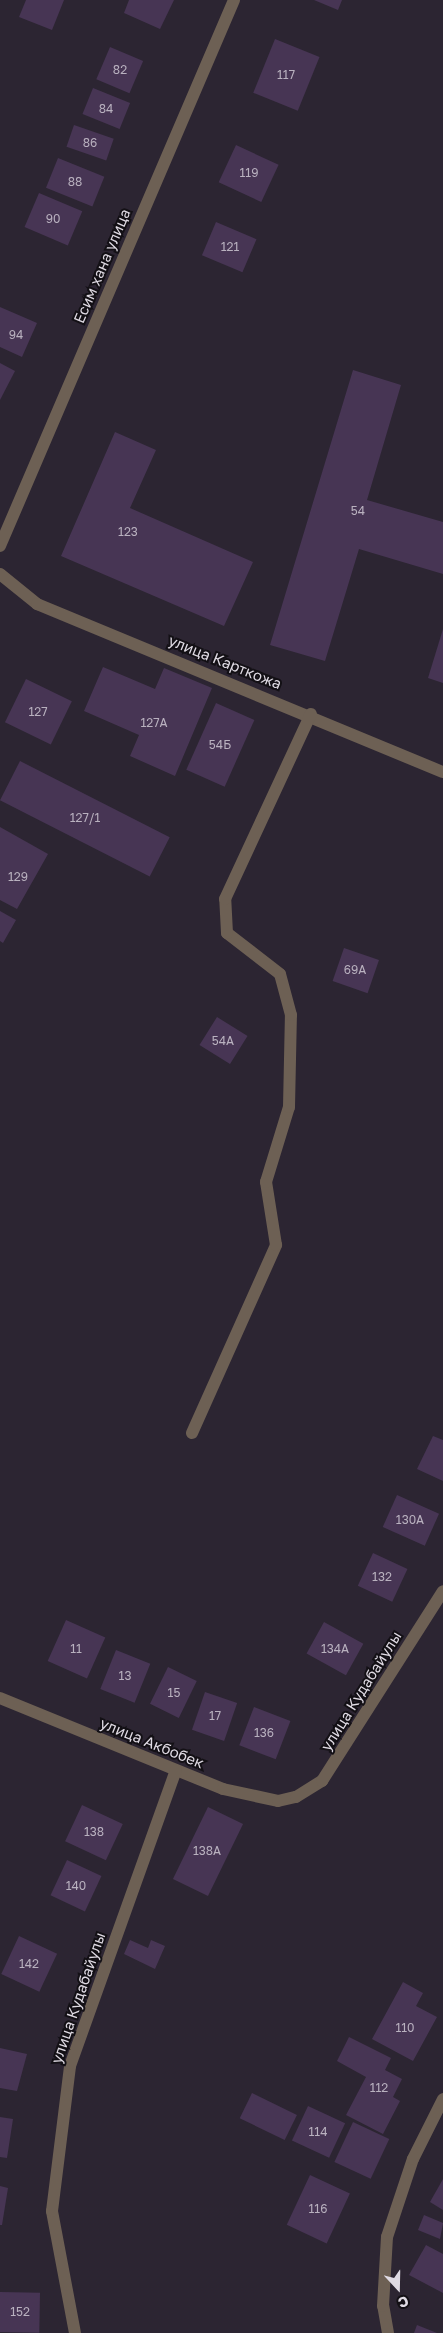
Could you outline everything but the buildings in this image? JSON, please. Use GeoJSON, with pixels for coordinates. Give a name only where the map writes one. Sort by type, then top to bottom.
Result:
{"type":"FeatureCollection","features":[{"type":"Feature","properties":{"kind":"street","name":"Есим хана улица"},"geometry":{"type":"LineString","coordinates":[[0,546],[234,0]]}},
{"type":"Feature","properties":{"kind":"street","name":"улица Карткожа"},"geometry":{"type":"LineString","coordinates":[[0,574],[37,604],[312,714],[443,772]]}},
{"type":"Feature","properties":{"kind":"street"},"geometry":{"type":"LineString","coordinates":[[192,1433],[276,1245],[266,1182],[289,1107],[291,1015],[280,974],[227,933],[225,899],[312,714]]}},
{"type":"Feature","properties":{"kind":"street","name":"улица Кудабайулы"},"geometry":{"type":"LineString","coordinates":[[296,1798],[322,1781],[443,1591]]}},
{"type":"Feature","properties":{"kind":"street","name":"улица Акбобек"},"geometry":{"type":"LineString","coordinates":[[0,1698],[232,1791],[278,1801],[296,1798]]}},
{"type":"Feature","properties":{"kind":"street","name":"улица Кудабайулы"},"geometry":{"type":"LineString","coordinates":[[75,2333],[52,2211],[70,2066],[176,1770]]}},
{"type":"Feature","properties":{"kind":"street"},"geometry":{"type":"LineString","coordinates":[[388,2333],[383,2306],[387,2237],[413,2158],[443,2099]]}}]}
